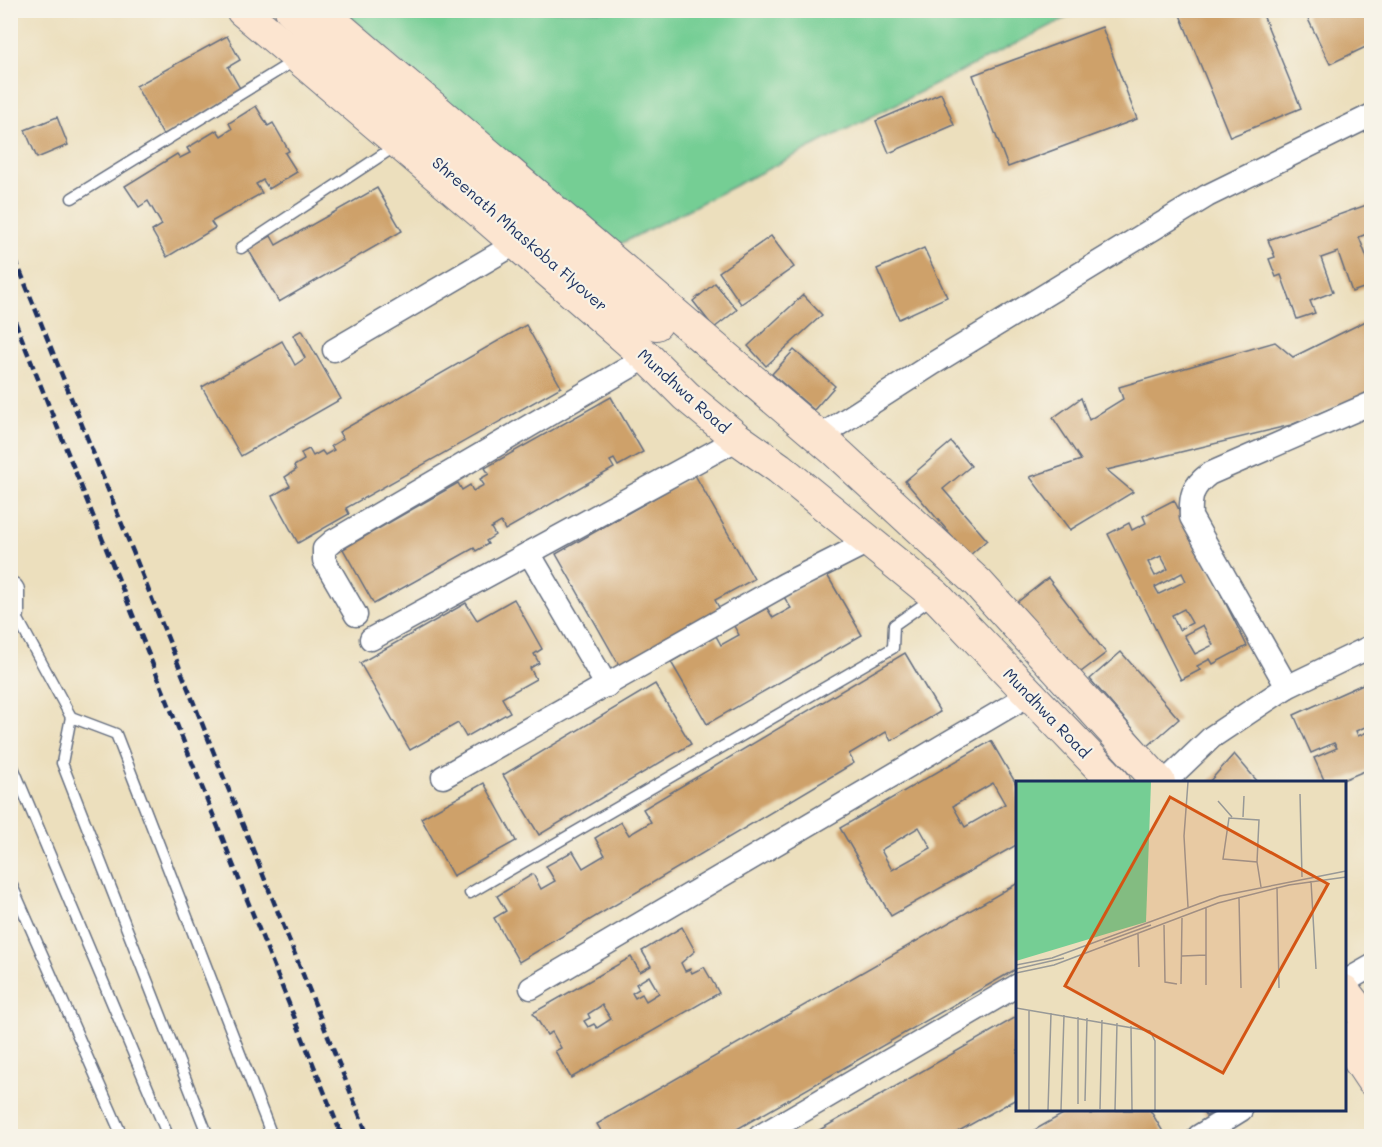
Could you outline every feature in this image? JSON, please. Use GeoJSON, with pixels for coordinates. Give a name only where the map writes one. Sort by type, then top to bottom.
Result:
{"type":"FeatureCollection","features":[{"type":"Feature","properties":{"kind":"main road","name":"Mundhwa Road"},"geometry":{"type":"LineString","coordinates":[[242,10],[400,143],[515,244],[647,340],[686,396],[936,596],[1112,781]]}},
{"type":"Feature","properties":{"kind":"main road","name":"Shreenath Mhaskoba Flyover"},"geometry":{"type":"LineString","coordinates":[[266,10],[432,158],[755,434],[767,460]]}},
{"type":"Feature","properties":{"kind":"main road","name":"Shreenath Mhaskoba Flyover"},"geometry":{"type":"LineString","coordinates":[[291,10],[512,210],[647,340],[751,398],[772,398]]}},
{"type":"Feature","properties":{"kind":"main road"},"geometry":{"type":"LineString","coordinates":[[319,10],[819,437],[978,583],[1157,781]]}},
{"type":"Feature","properties":{"kind":"main road"},"geometry":{"type":"LineString","coordinates":[[1346,1003],[1352,1038],[1371,1080]]}},
{"type":"Feature","properties":{"kind":"street"},"geometry":{"type":"LineString","coordinates":[[819,437],[934,363],[1207,196],[1371,115]]}},
{"type":"Feature","properties":{"kind":"street"},"geometry":{"type":"LineString","coordinates":[[334,350],[515,244]]}},
{"type":"Feature","properties":{"kind":"street"},"geometry":{"type":"LineString","coordinates":[[356,615],[324,560],[324,549],[333,541],[647,340]]}},
{"type":"Feature","properties":{"kind":"street"},"geometry":{"type":"LineString","coordinates":[[1287,687],[1191,517],[1190,496],[1197,483],[1209,474],[1371,403]]}},
{"type":"Feature","properties":{"kind":"street"},"geometry":{"type":"LineString","coordinates":[[371,639],[738,439]]}},
{"type":"Feature","properties":{"kind":"street"},"geometry":{"type":"LineString","coordinates":[[443,777],[785,584],[870,541]]}},
{"type":"Feature","properties":{"kind":"street"},"geometry":{"type":"LineString","coordinates":[[529,554],[607,686]]}},
{"type":"Feature","properties":{"kind":"street"},"geometry":{"type":"LineString","coordinates":[[1167,781],[1212,737],[1287,687],[1371,646]]}},
{"type":"Feature","properties":{"kind":"street"},"geometry":{"type":"LineString","coordinates":[[531,988],[1029,695]]}},
{"type":"Feature","properties":{"kind":"street"},"geometry":{"type":"LineString","coordinates":[[1346,981],[1371,966]]}},
{"type":"Feature","properties":{"kind":"street"},"geometry":{"type":"LineString","coordinates":[[760,1137],[1016,986]]}},
{"type":"Feature","properties":{"kind":"street"},"geometry":{"type":"LineString","coordinates":[[1198,1137],[1239,1111]]}},
{"type":"Feature","properties":{"kind":"lane"},"geometry":{"type":"LineString","coordinates":[[72,198],[300,58]]}},
{"type":"Feature","properties":{"kind":"lane"},"geometry":{"type":"LineString","coordinates":[[241,248],[400,143]]}},
{"type":"Feature","properties":{"kind":"lane"},"geometry":{"type":"LineString","coordinates":[[470,893],[893,648],[894,625],[936,596]]}},
{"type":"Feature","properties":{"kind":"lane"},"geometry":{"type":"LineString","coordinates":[[11,604],[71,717],[62,763],[208,1137]]}},
{"type":"Feature","properties":{"kind":"lane"},"geometry":{"type":"LineString","coordinates":[[71,717],[116,734],[272,1137]]}},
{"type":"Feature","properties":{"kind":"lane"},"geometry":{"type":"LineString","coordinates":[[10,760],[168,1137]]}},
{"type":"Feature","properties":{"kind":"lane"},"geometry":{"type":"LineString","coordinates":[[10,882],[122,1137]]}},
{"type":"Feature","properties":{"kind":"green space"},"geometry":{"type":"Polygon","coordinates":[[[344,11],[1080,11],[606,251],[344,11]]]}},
{"type":"Feature","properties":{"kind":"building"},"geometry":{"type":"Polygon","coordinates":[[[1178,10],[1261,10],[1301,108],[1230,137],[1178,10]]]}},
{"type":"Feature","properties":{"kind":"building"},"geometry":{"type":"Polygon","coordinates":[[[1315,10],[1372,10],[1372,44],[1330,64],[1306,15],[1315,10]]]}},
{"type":"Feature","properties":{"kind":"building"},"geometry":{"type":"Polygon","coordinates":[[[1102,27],[1137,119],[1008,167],[973,75],[1102,27]]]}},
{"type":"Feature","properties":{"kind":"building"},"geometry":{"type":"Polygon","coordinates":[[[227,36],[240,60],[228,67],[242,92],[163,135],[136,86],[227,36]]]}},
{"type":"Feature","properties":{"kind":"building"},"geometry":{"type":"Polygon","coordinates":[[[941,93],[954,125],[889,153],[876,121],[941,93]]]}},
{"type":"Feature","properties":{"kind":"building"},"geometry":{"type":"Polygon","coordinates":[[[256,106],[268,126],[273,123],[289,151],[285,153],[297,172],[269,189],[263,180],[256,184],[262,193],[211,222],[215,228],[167,257],[152,231],[162,225],[148,201],[139,207],[125,186],[177,154],[180,158],[190,153],[187,148],[217,130],[221,136],[232,129],[229,123],[256,106]]]}},
{"type":"Feature","properties":{"kind":"building"},"geometry":{"type":"Polygon","coordinates":[[[57,117],[68,145],[37,158],[25,130],[57,117]]]}},
{"type":"Feature","properties":{"kind":"building"},"geometry":{"type":"Polygon","coordinates":[[[377,188],[402,231],[279,302],[248,249],[271,236],[276,245],[377,188]]]}},
{"type":"Feature","properties":{"kind":"building"},"geometry":{"type":"Polygon","coordinates":[[[1372,203],[1372,232],[1359,237],[1372,271],[1372,285],[1352,292],[1338,252],[1321,258],[1333,292],[1310,301],[1315,313],[1297,319],[1281,275],[1276,277],[1269,259],[1275,257],[1268,240],[1372,203]]]}},
{"type":"Feature","properties":{"kind":"building"},"geometry":{"type":"Polygon","coordinates":[[[771,236],[794,267],[741,304],[719,272],[771,236]]]}},
{"type":"Feature","properties":{"kind":"building"},"geometry":{"type":"Polygon","coordinates":[[[924,248],[947,297],[899,319],[877,269],[924,248]]]}},
{"type":"Feature","properties":{"kind":"building"},"geometry":{"type":"Polygon","coordinates":[[[715,283],[737,310],[714,328],[693,301],[715,283]]]}},
{"type":"Feature","properties":{"kind":"building"},"geometry":{"type":"Polygon","coordinates":[[[803,295],[822,315],[766,366],[748,346],[803,295]]]}},
{"type":"Feature","properties":{"kind":"building"},"geometry":{"type":"Polygon","coordinates":[[[1372,318],[1372,392],[1291,425],[1107,470],[1133,492],[1070,530],[1030,477],[1081,460],[1053,418],[1081,398],[1089,420],[1123,399],[1119,387],[1275,342],[1293,357],[1372,318]]]}},
{"type":"Feature","properties":{"kind":"building"},"geometry":{"type":"Polygon","coordinates":[[[526,325],[561,387],[346,508],[349,514],[298,543],[272,496],[290,486],[285,477],[296,470],[294,466],[304,460],[301,453],[309,449],[313,456],[322,451],[325,455],[334,450],[331,446],[343,439],[339,432],[526,325]]]}},
{"type":"Feature","properties":{"kind":"building"},"geometry":{"type":"Polygon","coordinates":[[[302,330],[341,399],[241,456],[202,387],[282,341],[295,365],[305,358],[293,335],[302,330]]]}},
{"type":"Feature","properties":{"kind":"building"},"geometry":{"type":"Polygon","coordinates":[[[794,350],[835,386],[814,410],[772,374],[794,350]]]}},
{"type":"Feature","properties":{"kind":"building"},"geometry":{"type":"Polygon","coordinates":[[[611,397],[643,452],[618,466],[614,459],[610,461],[614,468],[505,530],[501,522],[491,528],[495,535],[486,541],[488,544],[476,551],[474,548],[374,604],[343,549],[458,483],[462,490],[470,485],[473,491],[484,485],[480,479],[489,474],[485,468],[611,397]]]}},
{"type":"Feature","properties":{"kind":"building"},"geometry":{"type":"Polygon","coordinates":[[[951,442],[971,466],[943,489],[987,540],[969,556],[905,481],[951,442]]]}},
{"type":"Feature","properties":{"kind":"building"},"geometry":{"type":"Polygon","coordinates":[[[695,475],[754,579],[715,600],[723,615],[623,672],[556,554],[695,475]]]}},
{"type":"Feature","properties":{"kind":"building"},"geometry":{"type":"Polygon","coordinates":[[[1174,500],[1247,646],[1213,664],[1210,659],[1197,666],[1200,670],[1181,680],[1108,534],[1129,523],[1132,530],[1146,523],[1143,516],[1174,500]],[[1161,556],[1148,562],[1155,576],[1168,569],[1161,556]],[[1182,573],[1155,587],[1159,594],[1186,581],[1182,573]],[[1184,609],[1172,615],[1179,630],[1192,623],[1184,609]],[[1203,625],[1184,635],[1195,654],[1213,645],[1203,625]]]}},
{"type":"Feature","properties":{"kind":"building"},"geometry":{"type":"Polygon","coordinates":[[[826,573],[862,635],[707,724],[671,662],[716,636],[721,645],[739,635],[734,626],[767,608],[773,618],[791,608],[784,597],[826,573]]]}},
{"type":"Feature","properties":{"kind":"building"},"geometry":{"type":"Polygon","coordinates":[[[1048,578],[1106,653],[1073,678],[1015,604],[1048,578]]]}},
{"type":"Feature","properties":{"kind":"building"},"geometry":{"type":"Polygon","coordinates":[[[514,599],[542,649],[534,654],[539,663],[530,668],[536,679],[502,698],[510,712],[466,737],[458,723],[410,750],[360,663],[466,603],[477,620],[514,599]]]}},
{"type":"Feature","properties":{"kind":"building"},"geometry":{"type":"Polygon","coordinates":[[[1121,652],[1179,719],[1148,746],[1090,679],[1121,652]]]}},
{"type":"Feature","properties":{"kind":"building"},"geometry":{"type":"Polygon","coordinates":[[[905,653],[940,712],[891,741],[886,732],[849,754],[854,763],[519,962],[494,918],[506,911],[497,896],[533,874],[541,889],[555,881],[546,866],[573,851],[583,868],[605,855],[595,838],[621,822],[629,835],[651,822],[643,809],[905,653]]]}},
{"type":"Feature","properties":{"kind":"building"},"geometry":{"type":"Polygon","coordinates":[[[1372,680],[1372,724],[1356,731],[1358,736],[1372,730],[1372,768],[1340,781],[1325,781],[1314,758],[1337,748],[1334,743],[1311,753],[1294,715],[1372,680]]]}},
{"type":"Feature","properties":{"kind":"building"},"geometry":{"type":"Polygon","coordinates":[[[655,684],[691,744],[539,835],[503,775],[655,684]]]}},
{"type":"Feature","properties":{"kind":"building"},"geometry":{"type":"Polygon","coordinates":[[[991,741],[1016,784],[1016,845],[891,916],[840,828],[991,741]],[[993,783],[953,806],[965,827],[1005,804],[993,783]],[[919,827],[881,850],[892,870],[931,848],[919,827]]]}},
{"type":"Feature","properties":{"kind":"building"},"geometry":{"type":"Polygon","coordinates":[[[1234,754],[1257,781],[1210,781],[1234,754]]]}},
{"type":"Feature","properties":{"kind":"building"},"geometry":{"type":"Polygon","coordinates":[[[484,783],[516,841],[453,876],[421,818],[484,783]]]}},
{"type":"Feature","properties":{"kind":"building"},"geometry":{"type":"Polygon","coordinates":[[[1016,884],[1016,969],[725,1136],[604,1136],[597,1124],[1016,884]]]}},
{"type":"Feature","properties":{"kind":"building"},"geometry":{"type":"Polygon","coordinates":[[[682,927],[695,951],[681,963],[685,971],[690,969],[692,973],[704,967],[719,993],[571,1078],[555,1051],[561,1048],[552,1032],[547,1035],[533,1013],[631,957],[640,972],[651,966],[642,951],[682,927]],[[649,976],[636,984],[639,989],[632,993],[635,998],[642,994],[646,1001],[659,993],[649,976]],[[602,1005],[588,1014],[590,1018],[584,1021],[588,1027],[594,1024],[597,1028],[611,1019],[602,1005]]]}},
{"type":"Feature","properties":{"kind":"building"},"geometry":{"type":"Polygon","coordinates":[[[1016,1017],[1016,1099],[950,1136],[809,1136],[1016,1017]]]}},
{"type":"Feature","properties":{"kind":"building"},"geometry":{"type":"Polygon","coordinates":[[[1068,1111],[1089,1111],[1091,1114],[1096,1111],[1151,1111],[1165,1135],[1024,1136],[1068,1111]]]}},
{"type":"Feature","properties":{"kind":"building"},"geometry":{"type":"Polygon","coordinates":[[[1203,1111],[1215,1111],[1206,1116],[1203,1111]]]}},
{"type":"Feature","properties":{"kind":"railway"},"geometry":{"type":"LineString","coordinates":[[10,246],[368,1136]]}},
{"type":"Feature","properties":{"kind":"railway"},"geometry":{"type":"LineString","coordinates":[[10,309],[342,1136]]}}]}
